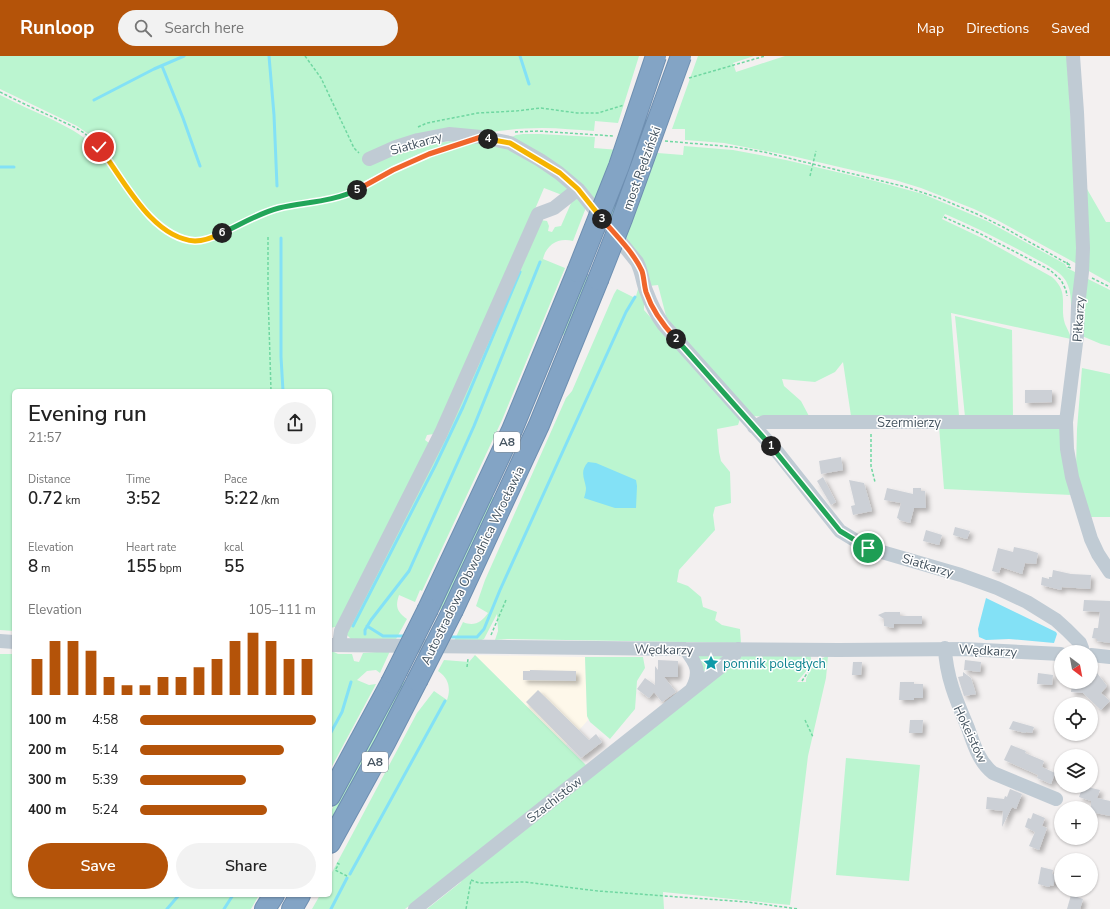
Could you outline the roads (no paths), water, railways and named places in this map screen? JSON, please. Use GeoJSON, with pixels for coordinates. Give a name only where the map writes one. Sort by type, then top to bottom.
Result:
{"type":"FeatureCollection","features":[{"type":"Feature","properties":{"kind":"highway","name":"most Rędziński"},"geometry":{"type":"LineString","coordinates":[[578,272],[618,166],[656,56]]}},
{"type":"Feature","properties":{"kind":"highway","name":"most Rędziński"},"geometry":{"type":"LineString","coordinates":[[598,280],[622,219],[681,56]]}},
{"type":"Feature","properties":{"kind":"highway","name":"Autostradowa Obwodnica Wrocławia"},"geometry":{"type":"LineString","coordinates":[[332,792],[391,683],[428,608],[512,430],[578,272]]}},
{"type":"Feature","properties":{"kind":"highway","name":"Autostradowa Obwodnica Wrocławia"},"geometry":{"type":"LineString","coordinates":[[332,839],[385,743],[453,610],[539,425],[598,280]]}},
{"type":"Feature","properties":{"kind":"highway"},"geometry":{"type":"LineString","coordinates":[[265,909],[273,897]]}},
{"type":"Feature","properties":{"kind":"highway"},"geometry":{"type":"LineString","coordinates":[[292,909],[299,897]]}},
{"type":"Feature","properties":{"kind":"street","name":"Piłkarzy"},"geometry":{"type":"LineString","coordinates":[[1073,56],[1080,168],[1083,272],[1078,306],[1078,335],[1066,422],[1066,449],[1072,477],[1091,539],[1098,554],[1110,572]]}},
{"type":"Feature","properties":{"kind":"street","name":"Siatkarzy"},"geometry":{"type":"LineString","coordinates":[[369,159],[396,147],[418,140],[449,134],[468,135],[510,143],[560,173],[578,189],[637,262],[642,271],[646,292],[656,314],[663,324],[778,454],[840,531],[868,548],[961,575],[997,588],[1027,602],[1056,620],[1081,645]]}},
{"type":"Feature","properties":{"kind":"street"},"geometry":{"type":"LineString","coordinates":[[335,645],[441,433],[538,214],[554,208],[578,189]]}},
{"type":"Feature","properties":{"kind":"street","name":"Szermierzy"},"geometry":{"type":"LineString","coordinates":[[754,427],[764,422],[1066,422]]}},
{"type":"Feature","properties":{"kind":"street"},"geometry":{"type":"LineString","coordinates":[[0,641],[12,642]]}},
{"type":"Feature","properties":{"kind":"street","name":"Wędkarzy"},"geometry":{"type":"LineString","coordinates":[[335,645],[685,649],[945,648],[1054,654]]}},
{"type":"Feature","properties":{"kind":"street","name":"Hokeistów"},"geometry":{"type":"LineString","coordinates":[[945,648],[950,684],[954,697],[978,754],[987,768],[993,773],[1056,799]]}},
{"type":"Feature","properties":{"kind":"street"},"geometry":{"type":"LineString","coordinates":[[685,649],[695,662],[698,670],[697,678],[692,690]]}},
{"type":"Feature","properties":{"kind":"street","name":"Szachistów"},"geometry":{"type":"LineString","coordinates":[[415,909],[468,875],[733,657],[738,649]]}},
{"type":"Feature","properties":{"kind":"street"},"geometry":{"type":"LineString","coordinates":[[1098,656],[1110,657]]}},
{"type":"Feature","properties":{"kind":"water"},"geometry":{"type":"Polygon","coordinates":[[[588,462],[596,463],[636,480],[636,508],[615,508],[584,498],[586,488],[583,472],[588,462]]]}},
{"type":"Feature","properties":{"kind":"water"},"geometry":{"type":"Polygon","coordinates":[[[986,598],[1056,632],[1057,634],[1054,643],[1009,639],[986,640],[979,637],[978,629],[986,598]]]}},
{"type":"Feature","properties":{"kind":"waterway"},"geometry":{"type":"LineString","coordinates":[[94,100],[154,69],[184,56]]}},
{"type":"Feature","properties":{"kind":"waterway"},"geometry":{"type":"LineString","coordinates":[[269,56],[274,115],[277,186]]}},
{"type":"Feature","properties":{"kind":"waterway"},"geometry":{"type":"LineString","coordinates":[[520,56],[529,84]]}},
{"type":"Feature","properties":{"kind":"waterway"},"geometry":{"type":"LineString","coordinates":[[162,66],[200,166]]}},
{"type":"Feature","properties":{"kind":"waterway"},"geometry":{"type":"LineString","coordinates":[[0,167],[14,167]]}},
{"type":"Feature","properties":{"kind":"waterway"},"geometry":{"type":"LineString","coordinates":[[281,238],[281,357],[283,389]]}},
{"type":"Feature","properties":{"kind":"waterway"},"geometry":{"type":"LineString","coordinates":[[365,634],[365,630],[371,620],[409,571],[474,426],[540,262]]}},
{"type":"Feature","properties":{"kind":"waterway"},"geometry":{"type":"LineString","coordinates":[[353,626],[435,466],[463,407],[520,272]]}},
{"type":"Feature","properties":{"kind":"waterway"},"geometry":{"type":"LineString","coordinates":[[448,637],[477,637],[484,629],[500,590],[626,312],[635,297]]}},
{"type":"Feature","properties":{"kind":"waterway"},"geometry":{"type":"LineString","coordinates":[[367,626],[383,636],[407,636]]}},
{"type":"Feature","properties":{"kind":"waterway"},"geometry":{"type":"LineString","coordinates":[[332,730],[342,712],[351,682]]}},
{"type":"Feature","properties":{"kind":"waterway"},"geometry":{"type":"LineString","coordinates":[[350,874],[445,701]]}},
{"type":"Feature","properties":{"kind":"waterway"},"geometry":{"type":"LineString","coordinates":[[331,909],[347,878]]}},
{"type":"Feature","properties":{"kind":"waterway"},"geometry":{"type":"LineString","coordinates":[[167,909],[177,897]]}},
{"type":"Feature","properties":{"kind":"waterway"},"geometry":{"type":"LineString","coordinates":[[224,909],[232,897]]}},
{"type":"Feature","properties":{"kind":"place","name":"pomnik poległych"},"geometry":{"type":"Point","coordinates":[711,663]}}]}
